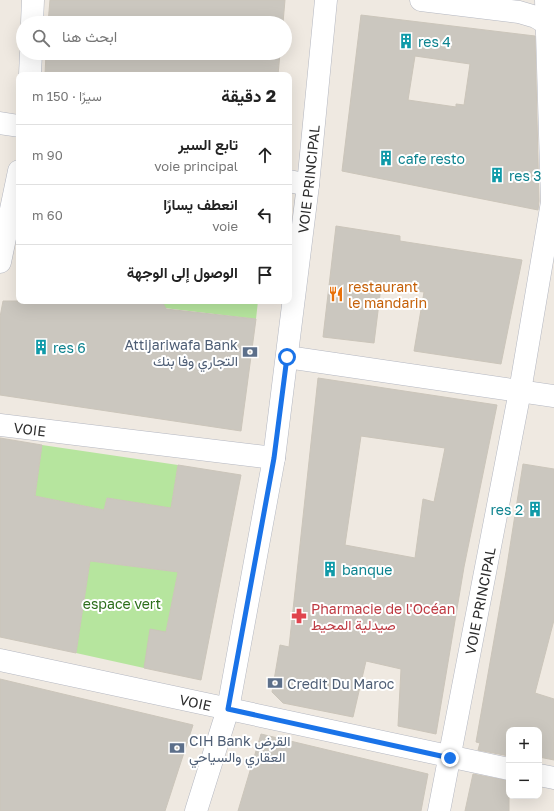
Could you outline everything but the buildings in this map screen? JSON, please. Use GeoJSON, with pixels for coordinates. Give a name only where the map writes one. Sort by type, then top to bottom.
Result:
{"type":"FeatureCollection","features":[{"type":"Feature","properties":{"kind":"street"},"geometry":{"type":"LineString","coordinates":[[32,16],[33,0]]}},
{"type":"Feature","properties":{"kind":"street","name":"VOIE PRINCIPAL"},"geometry":{"type":"LineString","coordinates":[[292,284],[299,183],[326,0]]}},
{"type":"Feature","properties":{"kind":"street"},"geometry":{"type":"LineString","coordinates":[[421,0],[519,12],[536,17],[550,26]]}},
{"type":"Feature","properties":{"kind":"street","name":"VOIE PRINCIPAL"},"geometry":{"type":"LineString","coordinates":[[440,811],[520,390],[552,202],[550,26],[546,0]]}},
{"type":"Feature","properties":{"kind":"street"},"geometry":{"type":"LineString","coordinates":[[30,72],[31,60]]}},
{"type":"Feature","properties":{"kind":"street"},"geometry":{"type":"LineString","coordinates":[[0,123],[16,126]]}},
{"type":"Feature","properties":{"kind":"street"},"geometry":{"type":"LineString","coordinates":[[0,262],[16,185]]}},
{"type":"Feature","properties":{"kind":"street","name":"VOIE PRINCIPAL"},"geometry":{"type":"LineString","coordinates":[[196,811],[228,709],[274,458],[287,357],[291,304]]}},
{"type":"Feature","properties":{"kind":"street"},"geometry":{"type":"LineString","coordinates":[[287,357],[554,396]]}},
{"type":"Feature","properties":{"kind":"street","name":"VOIE"},"geometry":{"type":"LineString","coordinates":[[0,425],[274,458]]}},
{"type":"Feature","properties":{"kind":"street","name":"VOIE"},"geometry":{"type":"LineString","coordinates":[[0,660],[450,758],[506,768]]}},
{"type":"Feature","properties":{"kind":"street"},"geometry":{"type":"LineString","coordinates":[[542,776],[554,778]]}},
{"type":"Feature","properties":{"kind":"green space"},"geometry":{"type":"Polygon","coordinates":[[[156,304],[258,304],[256,319],[156,307],[156,304]]]}},
{"type":"Feature","properties":{"kind":"green space"},"geometry":{"type":"Polygon","coordinates":[[[42,445],[178,465],[171,508],[107,498],[104,510],[35,496],[42,445]]]}},
{"type":"Feature","properties":{"kind":"green space","name":"espace vert"},"geometry":{"type":"Polygon","coordinates":[[[90,561],[178,572],[166,632],[144,668],[76,653],[90,561]]]}},
{"type":"Feature","properties":{"kind":"place","name":"res 4"},"geometry":{"type":"Point","coordinates":[406,41]}},
{"type":"Feature","properties":{"kind":"place","name":"cafe resto"},"geometry":{"type":"Point","coordinates":[386,158]}},
{"type":"Feature","properties":{"kind":"place","name":"res 3"},"geometry":{"type":"Point","coordinates":[497,175]}},
{"type":"Feature","properties":{"kind":"place","name":"restaurant le mandarin"},"geometry":{"type":"Point","coordinates":[336,294]}},
{"type":"Feature","properties":{"kind":"place","name":"res 6"},"geometry":{"type":"Point","coordinates":[41,347]}},
{"type":"Feature","properties":{"kind":"place","name":"Attijariwafa Bank التجاري وفا بنك"},"geometry":{"type":"Point","coordinates":[250,352]}},
{"type":"Feature","properties":{"kind":"place","name":"res 2"},"geometry":{"type":"Point","coordinates":[535,509]}},
{"type":"Feature","properties":{"kind":"place","name":"banque"},"geometry":{"type":"Point","coordinates":[330,569]}},
{"type":"Feature","properties":{"kind":"place","name":"Pharmacie de l'Océan صيدلية المحيط"},"geometry":{"type":"Point","coordinates":[299,616]}},
{"type":"Feature","properties":{"kind":"place","name":"Credit Du Maroc"},"geometry":{"type":"Point","coordinates":[275,683]}},
{"type":"Feature","properties":{"kind":"place","name":"CIH Bank القرض العقاري والسياحي"},"geometry":{"type":"Point","coordinates":[177,748]}},
{"type":"Feature","properties":{"kind":"route"},"geometry":{"type":"LineString","coordinates":[[287,357],[274,458],[228,709],[450,758]]}}]}
